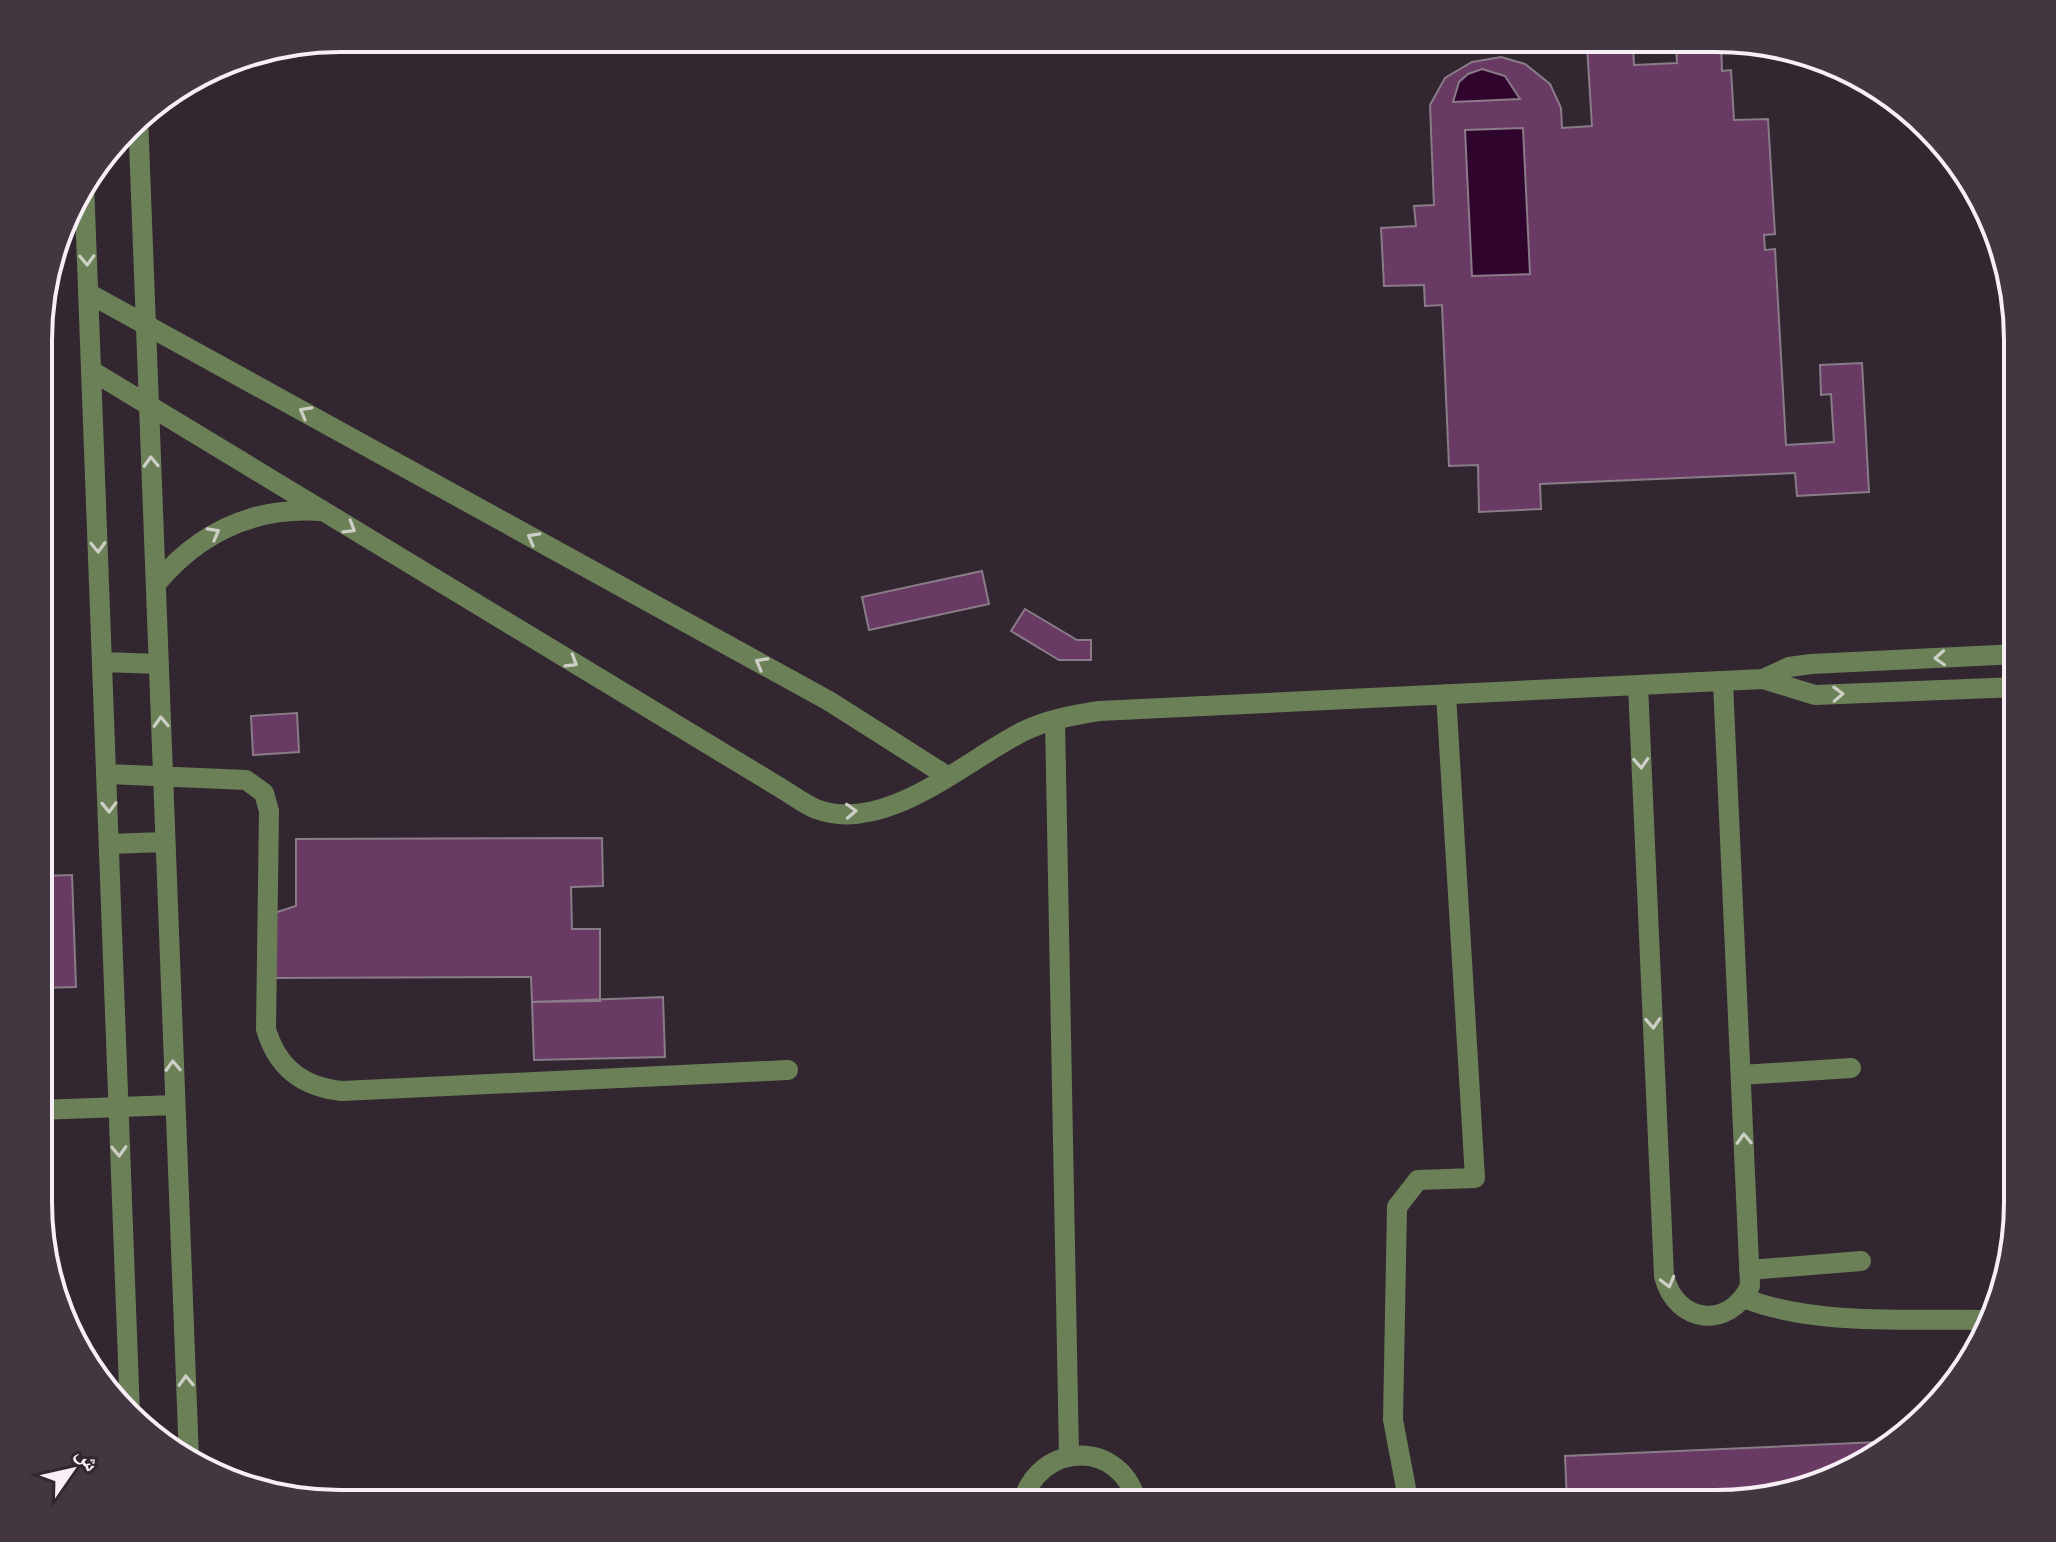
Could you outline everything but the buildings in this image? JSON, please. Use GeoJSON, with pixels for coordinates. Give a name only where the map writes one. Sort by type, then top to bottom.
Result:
{"type":"FeatureCollection","features":[{"type":"Feature","properties":{"kind":"street"},"geometry":{"type":"LineString","coordinates":[[139,134],[188,1447]]}},
{"type":"Feature","properties":{"kind":"street"},"geometry":{"type":"LineString","coordinates":[[85,207],[129,1399]]}},
{"type":"Feature","properties":{"kind":"street"},"geometry":{"type":"LineString","coordinates":[[88,293],[829,701],[947,776]]}},
{"type":"Feature","properties":{"kind":"street"},"geometry":{"type":"LineString","coordinates":[[92,371],[817,809],[846,813],[892,807],[1024,731],[1055,720],[1099,711],[1723,682],[1763,679],[1789,667],[1811,664],[2004,655]]}},
{"type":"Feature","properties":{"kind":"street"},"geometry":{"type":"LineString","coordinates":[[156,584],[174,562],[217,530],[268,513],[322,511]]}},
{"type":"Feature","properties":{"kind":"street"},"geometry":{"type":"LineString","coordinates":[[103,662],[159,664]]}},
{"type":"Feature","properties":{"kind":"street"},"geometry":{"type":"LineString","coordinates":[[1763,679],[1815,695],[2004,688]]}},
{"type":"Feature","properties":{"kind":"street"},"geometry":{"type":"LineString","coordinates":[[1638,685],[1664,1276],[1675,1301],[1698,1315],[1724,1313],[1744,1298],[1750,1286],[1723,682]]}},
{"type":"Feature","properties":{"kind":"street"},"geometry":{"type":"LineString","coordinates":[[1406,1490],[1393,1420],[1397,1207],[1418,1180],[1475,1178],[1446,694]]}},
{"type":"Feature","properties":{"kind":"street"},"geometry":{"type":"LineString","coordinates":[[1055,720],[1069,1456]]}},
{"type":"Feature","properties":{"kind":"street"},"geometry":{"type":"LineString","coordinates":[[108,774],[246,780],[258,786],[268,801],[266,1029],[280,1060],[307,1083],[342,1091],[788,1070]]}},
{"type":"Feature","properties":{"kind":"street"},"geometry":{"type":"LineString","coordinates":[[109,844],[165,842]]}},
{"type":"Feature","properties":{"kind":"street"},"geometry":{"type":"LineString","coordinates":[[1741,1075],[1851,1068]]}},
{"type":"Feature","properties":{"kind":"street"},"geometry":{"type":"LineString","coordinates":[[52,1110],[174,1105]]}},
{"type":"Feature","properties":{"kind":"street"},"geometry":{"type":"LineString","coordinates":[[1749,1270],[1861,1261]]}},
{"type":"Feature","properties":{"kind":"street"},"geometry":{"type":"LineString","coordinates":[[1744,1298],[1777,1309],[1810,1315],[1979,1320]]}},
{"type":"Feature","properties":{"kind":"street"},"geometry":{"type":"LineString","coordinates":[[1026,1490],[1038,1471],[1069,1456],[1087,1455],[1118,1470],[1132,1490]]}},
{"type":"Feature","properties":{"kind":"shaded area"},"geometry":{"type":"Polygon","coordinates":[[[1482,69],[1505,76],[1520,99],[1453,102],[1462,80],[1482,69]]]}},
{"type":"Feature","properties":{"kind":"shaded area"},"geometry":{"type":"Polygon","coordinates":[[[1523,128],[1530,274],[1472,276],[1465,130],[1523,128]]]}}]}
